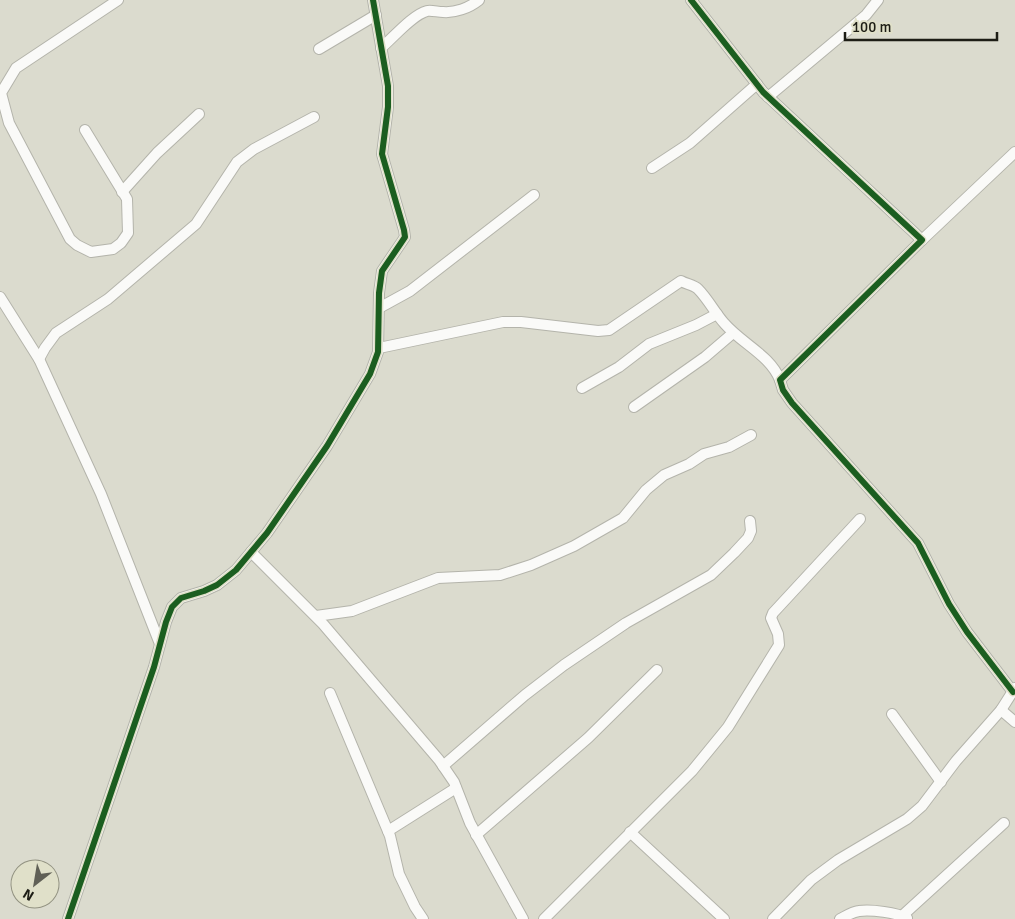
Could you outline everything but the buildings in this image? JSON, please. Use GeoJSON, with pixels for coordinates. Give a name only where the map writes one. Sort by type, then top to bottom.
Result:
{"type":"FeatureCollection","features":[{"type":"Feature","properties":{"kind":"street"},"geometry":{"type":"LineString","coordinates":[[85,130],[126,199],[128,233],[121,243],[113,249],[90,252],[70,239],[10,123],[1,93],[16,68],[118,0]]}},
{"type":"Feature","properties":{"kind":"street"},"geometry":{"type":"LineString","coordinates":[[68,919],[154,667],[172,608],[181,598],[216,586],[236,570],[267,533],[327,446],[370,374],[378,348],[379,293],[382,271],[405,236],[382,154],[388,107],[388,86],[373,0]]}},
{"type":"Feature","properties":{"kind":"street"},"geometry":{"type":"LineString","coordinates":[[381,48],[414,18],[428,11],[456,11],[479,0]]}},
{"type":"Feature","properties":{"kind":"street"},"geometry":{"type":"LineString","coordinates":[[691,0],[768,97],[922,240]]}},
{"type":"Feature","properties":{"kind":"street"},"geometry":{"type":"LineString","coordinates":[[768,97],[866,15],[878,0]]}},
{"type":"Feature","properties":{"kind":"street"},"geometry":{"type":"LineString","coordinates":[[319,49],[376,15]]}},
{"type":"Feature","properties":{"kind":"street"},"geometry":{"type":"LineString","coordinates":[[652,168],[690,143],[757,84]]}},
{"type":"Feature","properties":{"kind":"street"},"geometry":{"type":"LineString","coordinates":[[122,192],[157,154],[199,114]]}},
{"type":"Feature","properties":{"kind":"street"},"geometry":{"type":"LineString","coordinates":[[39,359],[56,334],[108,298],[196,224],[237,162],[254,149],[314,117]]}},
{"type":"Feature","properties":{"kind":"street"},"geometry":{"type":"LineString","coordinates":[[780,380],[922,240],[1015,152]]}},
{"type":"Feature","properties":{"kind":"street"},"geometry":{"type":"LineString","coordinates":[[379,308],[410,291],[534,195]]}},
{"type":"Feature","properties":{"kind":"street"},"geometry":{"type":"LineString","coordinates":[[378,348],[503,322],[521,322],[598,331],[609,330],[681,282],[697,288],[733,333],[763,356],[776,370],[783,390],[792,403],[918,543],[959,620],[1014,690],[1001,710],[956,761],[922,806],[908,819],[838,860],[812,880],[773,919]]}},
{"type":"Feature","properties":{"kind":"street"},"geometry":{"type":"LineString","coordinates":[[0,297],[39,359],[101,494],[160,644]]}},
{"type":"Feature","properties":{"kind":"street"},"geometry":{"type":"LineString","coordinates":[[582,388],[619,367],[649,344],[696,325],[717,314]]}},
{"type":"Feature","properties":{"kind":"street"},"geometry":{"type":"LineString","coordinates":[[634,406],[705,357],[733,333]]}},
{"type":"Feature","properties":{"kind":"street"},"geometry":{"type":"LineString","coordinates":[[316,616],[352,610],[438,578],[500,575],[531,565],[574,546],[623,518],[646,490],[664,475],[689,464],[704,454],[729,447],[751,435]]}},
{"type":"Feature","properties":{"kind":"street"},"geometry":{"type":"LineString","coordinates":[[544,919],[692,772],[728,727],[778,646],[778,634],[771,618],[773,613],[860,518]]}},
{"type":"Feature","properties":{"kind":"street"},"geometry":{"type":"LineString","coordinates":[[444,766],[525,695],[564,666],[626,623],[711,575],[748,538],[750,521]]}},
{"type":"Feature","properties":{"kind":"street"},"geometry":{"type":"LineString","coordinates":[[251,552],[336,638],[444,766],[454,782],[476,834],[523,919]]}},
{"type":"Feature","properties":{"kind":"street"},"geometry":{"type":"LineString","coordinates":[[476,834],[588,738],[657,670]]}},
{"type":"Feature","properties":{"kind":"street"},"geometry":{"type":"LineString","coordinates":[[330,693],[388,831],[399,874],[423,919]]}},
{"type":"Feature","properties":{"kind":"street"},"geometry":{"type":"LineString","coordinates":[[1001,710],[1015,722]]}},
{"type":"Feature","properties":{"kind":"street"},"geometry":{"type":"LineString","coordinates":[[892,714],[940,782]]}},
{"type":"Feature","properties":{"kind":"street"},"geometry":{"type":"LineString","coordinates":[[388,831],[456,788]]}},
{"type":"Feature","properties":{"kind":"street"},"geometry":{"type":"LineString","coordinates":[[840,919],[859,911],[874,911],[905,917],[1004,823]]}},
{"type":"Feature","properties":{"kind":"street"},"geometry":{"type":"LineString","coordinates":[[630,832],[724,919]]}},
{"type":"Feature","properties":{"kind":"cycle path"},"geometry":{"type":"LineString","coordinates":[[68,919],[154,667],[172,607],[181,598],[217,585],[236,570],[267,533],[327,446],[370,374],[378,352],[379,293],[382,271],[405,237],[382,154],[388,107],[388,86],[373,0]]}},
{"type":"Feature","properties":{"kind":"cycle path"},"geometry":{"type":"LineString","coordinates":[[691,0],[763,92],[922,240],[780,380],[783,390],[792,403],[918,543],[949,604],[967,632],[1013,692]]}}]}
